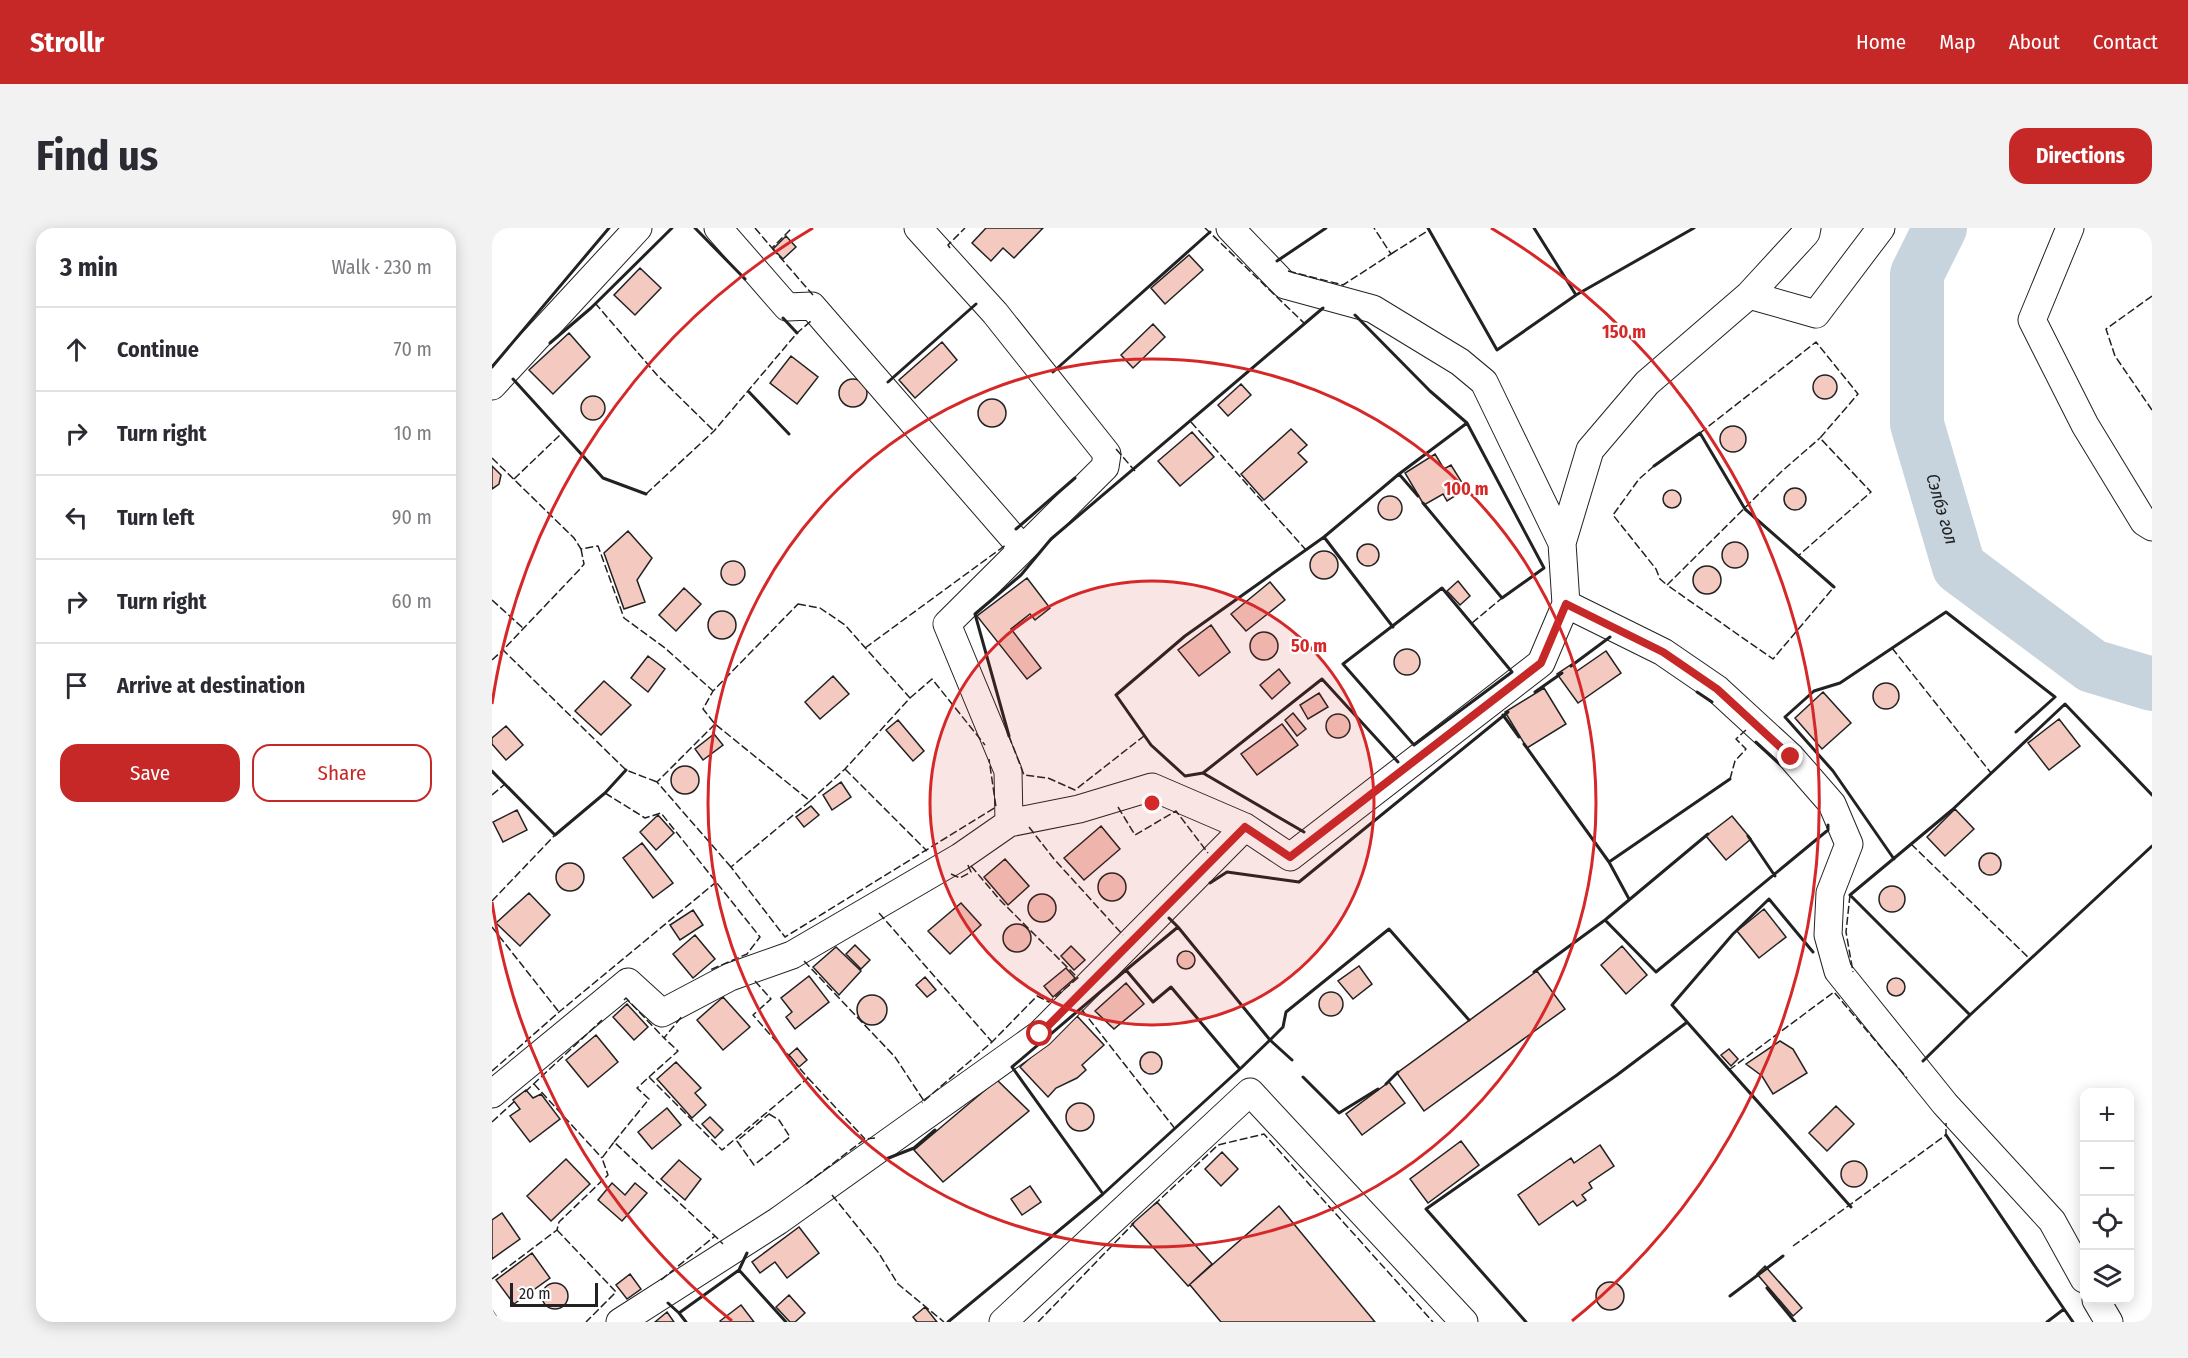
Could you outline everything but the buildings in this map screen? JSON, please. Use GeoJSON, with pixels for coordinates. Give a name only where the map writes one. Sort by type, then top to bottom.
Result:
{"type":"FeatureCollection","features":[{"type":"Feature","properties":{"kind":"street"},"geometry":{"type":"LineString","coordinates":[[492,386],[638,228]]}},
{"type":"Feature","properties":{"kind":"street"},"geometry":{"type":"LineString","coordinates":[[718,228],[787,307],[812,306],[1023,548]]}},
{"type":"Feature","properties":{"kind":"street"},"geometry":{"type":"LineString","coordinates":[[918,228],[995,313],[1107,454],[1104,467],[948,624],[1008,771],[1009,823]]}},
{"type":"Feature","properties":{"kind":"street"},"geometry":{"type":"LineString","coordinates":[[1230,228],[1285,285],[1374,309],[1460,362],[1484,382],[1562,543]]}},
{"type":"Feature","properties":{"kind":"street"},"geometry":{"type":"LineString","coordinates":[[492,1094],[628,982],[662,1013],[730,977],[792,955],[960,856],[1009,823],[1079,809],[1152,787],[1245,827],[1290,857],[1541,663],[1566,604],[1562,543],[1590,450],[1647,383],[1749,295],[1806,233],[1807,228]]}},
{"type":"Feature","properties":{"kind":"street"},"geometry":{"type":"LineString","coordinates":[[1749,295],[1816,314],[1881,228]]}},
{"type":"Feature","properties":{"kind":"street"},"geometry":{"type":"LineString","coordinates":[[2070,228],[2032,320],[2085,424],[2144,522],[2152,527]]}},
{"type":"Feature","properties":{"kind":"street"},"geometry":{"type":"LineString","coordinates":[[1566,604],[1663,652],[1717,689],[1791,757],[1832,804],[1849,844],[1830,894],[1828,935],[1838,972],[1945,1104],[2052,1221],[2080,1270]]}},
{"type":"Feature","properties":{"kind":"street"},"geometry":{"type":"LineString","coordinates":[[620,1322],[778,1221],[1040,1034],[1245,827]]}},
{"type":"Feature","properties":{"kind":"street"},"geometry":{"type":"LineString","coordinates":[[1003,1322],[1250,1092],[1464,1322]]}},
{"type":"Feature","properties":{"kind":"street"},"geometry":{"type":"LineString","coordinates":[[2099,1304],[2109,1322]]}},
{"type":"Feature","properties":{"kind":"waterway","name":"Сэлбэ гол"},"geometry":{"type":"LineString","coordinates":[[1940,228],[1917,274],[1917,424],[1959,567],[2092,666],[2152,684]]}},
{"type":"Feature","properties":{"kind":"fence"},"geometry":{"type":"LineString","coordinates":[[755,228],[772,248],[792,228]]}},
{"type":"Feature","properties":{"kind":"fence"},"geometry":{"type":"LineString","coordinates":[[950,248],[948,245],[965,228]]}},
{"type":"Feature","properties":{"kind":"fence"},"geometry":{"type":"LineString","coordinates":[[1205,228],[1304,323]]}},
{"type":"Feature","properties":{"kind":"fence"},"geometry":{"type":"LineString","coordinates":[[1288,271],[1343,285],[1391,254],[1374,228]]}},
{"type":"Feature","properties":{"kind":"fence"},"geometry":{"type":"LineString","coordinates":[[1391,254],[1429,230]]}},
{"type":"Feature","properties":{"kind":"fence"},"geometry":{"type":"LineString","coordinates":[[772,248],[813,295]]}},
{"type":"Feature","properties":{"kind":"fence"},"geometry":{"type":"LineString","coordinates":[[2152,296],[2106,329],[2115,356],[2152,410]]}},
{"type":"Feature","properties":{"kind":"fence"},"geometry":{"type":"LineString","coordinates":[[595,303],[657,375],[714,431]]}},
{"type":"Feature","properties":{"kind":"fence"},"geometry":{"type":"LineString","coordinates":[[646,494],[714,431],[797,333],[811,321]]}},
{"type":"Feature","properties":{"kind":"fence"},"geometry":{"type":"LineString","coordinates":[[1700,433],[1816,342],[1858,394],[1820,438],[1871,492],[1798,556],[1834,587],[1773,659],[1667,585],[1781,472],[1820,438]]}},
{"type":"Feature","properties":{"kind":"fence"},"geometry":{"type":"LineString","coordinates":[[1191,422],[1306,550]]}},
{"type":"Feature","properties":{"kind":"fence"},"geometry":{"type":"LineString","coordinates":[[514,479],[561,434]]}},
{"type":"Feature","properties":{"kind":"fence"},"geometry":{"type":"LineString","coordinates":[[1116,449],[1135,471]]}},
{"type":"Feature","properties":{"kind":"fence"},"geometry":{"type":"LineString","coordinates":[[492,458],[574,538],[581,549],[598,546],[624,618],[665,648],[713,691]]}},
{"type":"Feature","properties":{"kind":"fence"},"geometry":{"type":"LineString","coordinates":[[1654,466],[1639,479],[1613,515],[1656,569],[1660,579],[1667,585]]}},
{"type":"Feature","properties":{"kind":"fence"},"geometry":{"type":"LineString","coordinates":[[865,648],[1007,544]]}},
{"type":"Feature","properties":{"kind":"fence"},"geometry":{"type":"LineString","coordinates":[[581,549],[584,564],[503,650],[626,770],[657,782]]}},
{"type":"Feature","properties":{"kind":"fence"},"geometry":{"type":"LineString","coordinates":[[1472,623],[1502,598]]}},
{"type":"Feature","properties":{"kind":"fence"},"geometry":{"type":"LineString","coordinates":[[492,600],[524,629]]}},
{"type":"Feature","properties":{"kind":"fence"},"geometry":{"type":"LineString","coordinates":[[798,604],[820,608],[845,625],[910,698],[845,769],[810,801],[715,724],[703,709],[713,691],[798,604]]}},
{"type":"Feature","properties":{"kind":"fence"},"geometry":{"type":"LineString","coordinates":[[1892,648],[1991,773]]}},
{"type":"Feature","properties":{"kind":"fence"},"geometry":{"type":"LineString","coordinates":[[492,660],[503,650]]}},
{"type":"Feature","properties":{"kind":"fence"},"geometry":{"type":"LineString","coordinates":[[910,698],[932,679],[985,745]]}},
{"type":"Feature","properties":{"kind":"fence"},"geometry":{"type":"LineString","coordinates":[[715,724],[657,782],[731,867]]}},
{"type":"Feature","properties":{"kind":"fence"},"geometry":{"type":"LineString","coordinates":[[1730,779],[1735,761],[1746,749],[1736,739],[1746,730]]}},
{"type":"Feature","properties":{"kind":"fence"},"geometry":{"type":"LineString","coordinates":[[1009,736],[1024,775],[1048,778],[1075,790],[1144,736]]}},
{"type":"Feature","properties":{"kind":"fence"},"geometry":{"type":"LineString","coordinates":[[810,801],[731,867],[785,937],[996,807],[989,759]]}},
{"type":"Feature","properties":{"kind":"fence"},"geometry":{"type":"LineString","coordinates":[[845,769],[927,851]]}},
{"type":"Feature","properties":{"kind":"fence"},"geometry":{"type":"LineString","coordinates":[[492,795],[505,784]]}},
{"type":"Feature","properties":{"kind":"fence"},"geometry":{"type":"LineString","coordinates":[[605,793],[645,818],[661,813],[760,937],[747,954],[710,970]]}},
{"type":"Feature","properties":{"kind":"fence"},"geometry":{"type":"LineString","coordinates":[[1118,807],[1135,835],[1176,811],[1208,853]]}},
{"type":"Feature","properties":{"kind":"fence"},"geometry":{"type":"LineString","coordinates":[[1029,827],[1054,859],[1123,935]]}},
{"type":"Feature","properties":{"kind":"fence"},"geometry":{"type":"LineString","coordinates":[[492,901],[555,835]]}},
{"type":"Feature","properties":{"kind":"fence"},"geometry":{"type":"LineString","coordinates":[[1911,844],[2031,960]]}},
{"type":"Feature","properties":{"kind":"fence"},"geometry":{"type":"LineString","coordinates":[[951,874],[960,878],[971,872],[967,863]]}},
{"type":"Feature","properties":{"kind":"fence"},"geometry":{"type":"LineString","coordinates":[[971,866],[1000,900],[1078,978]]}},
{"type":"Feature","properties":{"kind":"fence"},"geometry":{"type":"LineString","coordinates":[[492,1071],[559,1012],[715,883]]}},
{"type":"Feature","properties":{"kind":"fence"},"geometry":{"type":"LineString","coordinates":[[1850,895],[1846,932],[1853,972]]}},
{"type":"Feature","properties":{"kind":"fence"},"geometry":{"type":"LineString","coordinates":[[879,913],[992,1042]]}},
{"type":"Feature","properties":{"kind":"fence"},"geometry":{"type":"LineString","coordinates":[[492,927],[559,1012]]}},
{"type":"Feature","properties":{"kind":"fence"},"geometry":{"type":"LineString","coordinates":[[804,961],[895,1057],[924,1101],[922,1103]]}},
{"type":"Feature","properties":{"kind":"fence"},"geometry":{"type":"LineString","coordinates":[[924,1101],[992,1042],[1037,996],[1049,1002],[1079,977]]}},
{"type":"Feature","properties":{"kind":"fence"},"geometry":{"type":"LineString","coordinates":[[755,981],[771,999],[753,1015],[790,1057]]}},
{"type":"Feature","properties":{"kind":"fence"},"geometry":{"type":"LineString","coordinates":[[1729,1070],[1834,992],[1907,1078]]}},
{"type":"Feature","properties":{"kind":"fence"},"geometry":{"type":"LineString","coordinates":[[624,1000],[626,998],[664,1038],[683,1015]]}},
{"type":"Feature","properties":{"kind":"fence"},"geometry":{"type":"LineString","coordinates":[[1082,1010],[1176,1130]]}},
{"type":"Feature","properties":{"kind":"fence"},"geometry":{"type":"LineString","coordinates":[[525,1092],[602,1020]]}},
{"type":"Feature","properties":{"kind":"fence"},"geometry":{"type":"LineString","coordinates":[[649,1077],[678,1051],[664,1038]]}},
{"type":"Feature","properties":{"kind":"fence"},"geometry":{"type":"LineString","coordinates":[[614,1142],[649,1099],[637,1088],[649,1077],[722,1150],[808,1078],[796,1064]]}},
{"type":"Feature","properties":{"kind":"fence"},"geometry":{"type":"LineString","coordinates":[[808,1078],[865,1139]]}},
{"type":"Feature","properties":{"kind":"fence"},"geometry":{"type":"LineString","coordinates":[[534,1084],[602,1158]]}},
{"type":"Feature","properties":{"kind":"fence"},"geometry":{"type":"LineString","coordinates":[[492,1122],[516,1100]]}},
{"type":"Feature","properties":{"kind":"fence"},"geometry":{"type":"LineString","coordinates":[[769,1114],[779,1120],[790,1137],[754,1165],[737,1141],[769,1114]]}},
{"type":"Feature","properties":{"kind":"fence"},"geometry":{"type":"LineString","coordinates":[[1793,1246],[1946,1135],[1946,1123]]}},
{"type":"Feature","properties":{"kind":"fence"},"geometry":{"type":"LineString","coordinates":[[1154,1205],[1218,1145],[1264,1134],[1433,1322]]}},
{"type":"Feature","properties":{"kind":"fence"},"geometry":{"type":"LineString","coordinates":[[806,1184],[865,1139],[875,1138]]}},
{"type":"Feature","properties":{"kind":"fence"},"geometry":{"type":"LineString","coordinates":[[492,1279],[557,1230],[559,1222],[608,1175],[602,1158],[614,1142],[715,1236]]}},
{"type":"Feature","properties":{"kind":"fence"},"geometry":{"type":"LineString","coordinates":[[832,1195],[878,1252],[898,1284],[944,1322]]}},
{"type":"Feature","properties":{"kind":"fence"},"geometry":{"type":"LineString","coordinates":[[1038,1322],[1134,1223]]}},
{"type":"Feature","properties":{"kind":"fence"},"geometry":{"type":"LineString","coordinates":[[557,1230],[616,1292],[586,1322]]}},
{"type":"Feature","properties":{"kind":"fence"},"geometry":{"type":"LineString","coordinates":[[661,1280],[715,1236],[723,1244]]}},
{"type":"Feature","properties":{"kind":"fence"},"geometry":{"type":"LineString","coordinates":[[492,1310],[500,1322]]}},
{"type":"Feature","properties":{"kind":"wall"},"geometry":{"type":"LineString","coordinates":[[492,367],[609,228]]}},
{"type":"Feature","properties":{"kind":"wall"},"geometry":{"type":"LineString","coordinates":[[550,343],[591,308],[672,228]]}},
{"type":"Feature","properties":{"kind":"wall"},"geometry":{"type":"LineString","coordinates":[[695,228],[745,279]]}},
{"type":"Feature","properties":{"kind":"wall"},"geometry":{"type":"LineString","coordinates":[[1277,261],[1326,228]]}},
{"type":"Feature","properties":{"kind":"wall"},"geometry":{"type":"LineString","coordinates":[[1428,228],[1497,350],[1576,295]]}},
{"type":"Feature","properties":{"kind":"wall"},"geometry":{"type":"LineString","coordinates":[[1534,228],[1576,295],[1694,228]]}},
{"type":"Feature","properties":{"kind":"wall"},"geometry":{"type":"LineString","coordinates":[[1053,372],[1210,232]]}},
{"type":"Feature","properties":{"kind":"wall"},"geometry":{"type":"LineString","coordinates":[[888,382],[976,304]]}},
{"type":"Feature","properties":{"kind":"wall"},"geometry":{"type":"LineString","coordinates":[[1009,736],[975,614],[1021,575],[1051,539],[1323,308]]}},
{"type":"Feature","properties":{"kind":"wall"},"geometry":{"type":"LineString","coordinates":[[1355,315],[1430,391],[1467,423],[1544,568],[1502,598],[1423,503]]}},
{"type":"Feature","properties":{"kind":"wall"},"geometry":{"type":"LineString","coordinates":[[783,318],[797,333]]}},
{"type":"Feature","properties":{"kind":"wall"},"geometry":{"type":"LineString","coordinates":[[513,379],[603,478],[646,494]]}},
{"type":"Feature","properties":{"kind":"wall"},"geometry":{"type":"LineString","coordinates":[[749,392],[789,434]]}},
{"type":"Feature","properties":{"kind":"wall"},"geometry":{"type":"LineString","coordinates":[[1393,627],[1324,537],[1399,474],[1467,423]]}},
{"type":"Feature","properties":{"kind":"wall"},"geometry":{"type":"LineString","coordinates":[[1654,466],[1700,433],[1745,509],[1834,587]]}},
{"type":"Feature","properties":{"kind":"wall"},"geometry":{"type":"LineString","coordinates":[[1399,474],[1418,496]]}},
{"type":"Feature","properties":{"kind":"wall"},"geometry":{"type":"LineString","coordinates":[[1016,529],[1075,478]]}},
{"type":"Feature","properties":{"kind":"wall"},"geometry":{"type":"LineString","coordinates":[[1324,537],[1185,636],[1116,695],[1151,745],[1185,776],[1203,773],[1322,679],[1398,762]]}},
{"type":"Feature","properties":{"kind":"wall"},"geometry":{"type":"LineString","coordinates":[[1442,588],[1512,672],[1414,745],[1343,664],[1442,588]]}},
{"type":"Feature","properties":{"kind":"wall"},"geometry":{"type":"LineString","coordinates":[[1894,859],[1833,771],[1785,717],[1814,691],[1840,683],[1946,612],[2055,697],[2016,732]]}},
{"type":"Feature","properties":{"kind":"wall"},"geometry":{"type":"LineString","coordinates":[[1571,666],[1610,637]]}},
{"type":"Feature","properties":{"kind":"wall"},"geometry":{"type":"LineString","coordinates":[[1535,692],[1562,673]]}},
{"type":"Feature","properties":{"kind":"wall"},"geometry":{"type":"LineString","coordinates":[[1697,692],[1712,702]]}},
{"type":"Feature","properties":{"kind":"wall"},"geometry":{"type":"LineString","coordinates":[[2152,795],[2065,704],[1952,810],[1850,895],[1970,1015],[2152,846]]}},
{"type":"Feature","properties":{"kind":"wall"},"geometry":{"type":"LineString","coordinates":[[1210,883],[1227,872],[1299,882],[1508,712]]}},
{"type":"Feature","properties":{"kind":"wall"},"geometry":{"type":"LineString","coordinates":[[1503,715],[1519,737]]}},
{"type":"Feature","properties":{"kind":"wall"},"geometry":{"type":"LineString","coordinates":[[1756,742],[1780,764]]}},
{"type":"Feature","properties":{"kind":"wall"},"geometry":{"type":"LineString","coordinates":[[1524,744],[1609,862],[1730,779]]}},
{"type":"Feature","properties":{"kind":"wall"},"geometry":{"type":"LineString","coordinates":[[492,771],[555,835],[605,793],[626,770]]}},
{"type":"Feature","properties":{"kind":"wall"},"geometry":{"type":"LineString","coordinates":[[1203,773],[1304,832]]}},
{"type":"Feature","properties":{"kind":"wall"},"geometry":{"type":"LineString","coordinates":[[1605,920],[1656,972],[1828,830],[1828,825]]}},
{"type":"Feature","properties":{"kind":"wall"},"geometry":{"type":"LineString","coordinates":[[1534,972],[1605,920],[1708,834]]}},
{"type":"Feature","properties":{"kind":"wall"},"geometry":{"type":"LineString","coordinates":[[1748,836],[1775,876]]}},
{"type":"Feature","properties":{"kind":"wall"},"geometry":{"type":"LineString","coordinates":[[1609,862],[1629,899]]}},
{"type":"Feature","properties":{"kind":"wall"},"geometry":{"type":"LineString","coordinates":[[1813,952],[1769,899],[1733,934],[1672,1005],[1851,1207]]}},
{"type":"Feature","properties":{"kind":"wall"},"geometry":{"type":"LineString","coordinates":[[1169,918],[1178,927],[1270,1040],[1240,1069],[1171,987],[1153,1002],[1126,970],[1178,927]]}},
{"type":"Feature","properties":{"kind":"wall"},"geometry":{"type":"LineString","coordinates":[[1292,1060],[1270,1040],[1283,1027],[1286,1012],[1389,929],[1469,1020]]}},
{"type":"Feature","properties":{"kind":"wall"},"geometry":{"type":"LineString","coordinates":[[1126,970],[1153,1002],[1171,987],[1240,1069],[1103,1194],[1012,1067],[1126,970]]}},
{"type":"Feature","properties":{"kind":"wall"},"geometry":{"type":"LineString","coordinates":[[1923,1061],[1970,1015]]}},
{"type":"Feature","properties":{"kind":"wall"},"geometry":{"type":"LineString","coordinates":[[1526,1322],[1426,1209],[1617,1075],[1686,1023]]}},
{"type":"Feature","properties":{"kind":"wall"},"geometry":{"type":"LineString","coordinates":[[1386,1084],[1398,1072]]}},
{"type":"Feature","properties":{"kind":"wall"},"geometry":{"type":"LineString","coordinates":[[1303,1077],[1339,1113],[1378,1089]]}},
{"type":"Feature","properties":{"kind":"wall"},"geometry":{"type":"LineString","coordinates":[[886,1159],[914,1148],[935,1130]]}},
{"type":"Feature","properties":{"kind":"wall"},"geometry":{"type":"LineString","coordinates":[[1946,1135],[2064,1309],[2047,1322]]}},
{"type":"Feature","properties":{"kind":"wall"},"geometry":{"type":"LineString","coordinates":[[948,1322],[1103,1194]]}},
{"type":"Feature","properties":{"kind":"wall"},"geometry":{"type":"LineString","coordinates":[[668,1303],[679,1313],[739,1270],[747,1253]]}},
{"type":"Feature","properties":{"kind":"wall"},"geometry":{"type":"LineString","coordinates":[[1730,1296],[1783,1256]]}},
{"type":"Feature","properties":{"kind":"wall"},"geometry":{"type":"LineString","coordinates":[[739,1270],[786,1322]]}},
{"type":"Feature","properties":{"kind":"wall"},"geometry":{"type":"LineString","coordinates":[[1767,1288],[1795,1322]]}},
{"type":"Feature","properties":{"kind":"wall"},"geometry":{"type":"LineString","coordinates":[[2064,1309],[2073,1322]]}},
{"type":"Feature","properties":{"kind":"wall"},"geometry":{"type":"LineString","coordinates":[[679,1313],[686,1322]]}},
{"type":"Feature","properties":{"kind":"route"},"geometry":{"type":"LineString","coordinates":[[1040,1034],[1245,827],[1290,857],[1541,663],[1566,604],[1663,652],[1717,689],[1791,757]]}}]}
